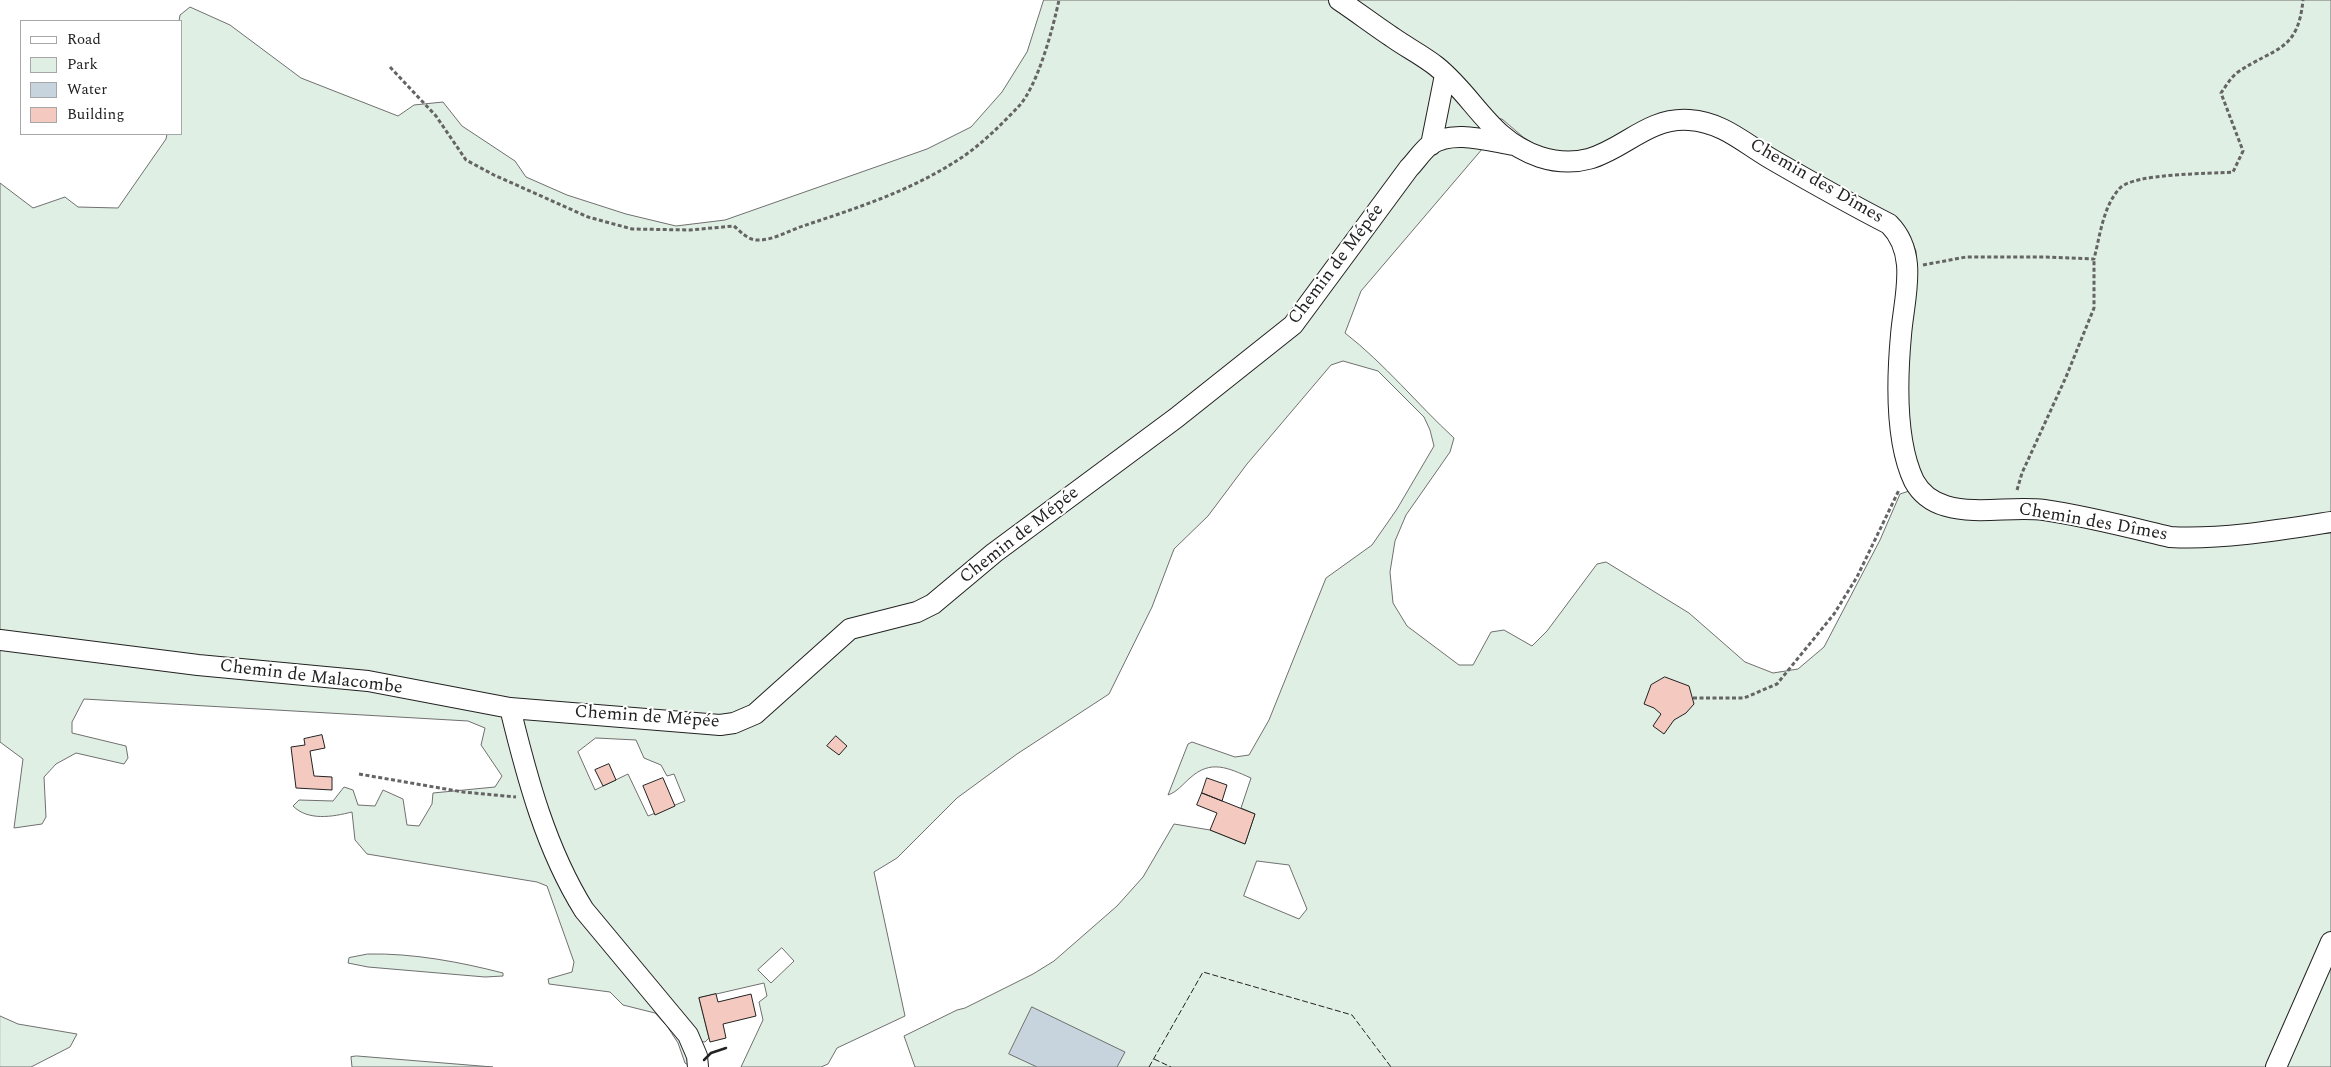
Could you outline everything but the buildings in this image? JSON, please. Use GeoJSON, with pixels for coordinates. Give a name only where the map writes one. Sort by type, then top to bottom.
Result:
{"type":"FeatureCollection","features":[{"type":"Feature","properties":{"kind":"street"},"geometry":{"type":"LineString","coordinates":[[1339,0],[1436,66],[1492,128],[1514,145]]}},
{"type":"Feature","properties":{"kind":"street"},"geometry":{"type":"LineString","coordinates":[[1431,145],[1445,74]]}},
{"type":"Feature","properties":{"kind":"street","name":"Chemin des Dîmes"},"geometry":{"type":"LineString","coordinates":[[1514,145],[1540,156],[1576,163],[1591,160],[1662,125],[1688,120],[1707,122],[1723,128],[1771,159],[1889,224],[1902,239],[1908,268],[1898,379],[1901,430],[1908,465],[1914,480],[1925,495],[1946,506],[1972,510],[2012,508],[2044,510],[2170,537],[2185,538],[2268,531],[2331,522]]}},
{"type":"Feature","properties":{"kind":"street","name":"Chemin de Mépée"},"geometry":{"type":"LineString","coordinates":[[510,708],[720,725],[734,724],[755,714],[850,629],[917,612],[933,604],[994,553],[1176,418],[1294,325],[1409,168],[1431,145],[1446,138],[1458,137],[1514,145]]}},
{"type":"Feature","properties":{"kind":"street","name":"Chemin de Malacombe"},"geometry":{"type":"LineString","coordinates":[[0,640],[189,664],[368,681],[510,708]]}},
{"type":"Feature","properties":{"kind":"street"},"geometry":{"type":"LineString","coordinates":[[510,708],[534,799],[570,889],[584,910],[688,1035],[697,1056],[698,1067]]}},
{"type":"Feature","properties":{"kind":"street"},"geometry":{"type":"LineString","coordinates":[[2276,1067],[2331,942]]}},
{"type":"Feature","properties":{"kind":"path"},"geometry":{"type":"LineString","coordinates":[[390,67],[436,116],[466,160],[494,176],[588,217],[632,229],[690,230],[734,226],[754,240],[768,240],[839,215],[925,179],[955,162],[971,150],[1020,104],[1045,54],[1059,0]]}},
{"type":"Feature","properties":{"kind":"path"},"geometry":{"type":"LineString","coordinates":[[2012,508],[2022,474],[2066,377],[2094,308],[2094,259],[2107,211],[2121,187],[2146,177],[2233,172],[2243,151],[2221,93],[2236,73],[2289,43],[2301,20],[2303,0]]}},
{"type":"Feature","properties":{"kind":"path"},"geometry":{"type":"LineString","coordinates":[[1908,268],[1966,256],[2046,256],[2094,259]]}},
{"type":"Feature","properties":{"kind":"path"},"geometry":{"type":"LineString","coordinates":[[1693,698],[1744,698],[1778,684],[1834,614],[1857,577],[1897,492],[1914,480]]}},
{"type":"Feature","properties":{"kind":"path"},"geometry":{"type":"LineString","coordinates":[[359,774],[463,792],[534,799]]}},
{"type":"Feature","properties":{"kind":"green space"},"geometry":{"type":"Polygon","coordinates":[[[1044,0],[2331,0],[2331,1067],[915,1067],[904,1036],[1033,974],[1054,961],[1117,906],[1143,877],[1174,824],[1210,830],[1245,844],[1255,814],[1241,808],[1251,778],[1235,771],[1212,767],[1198,772],[1177,790],[1168,795],[1188,744],[1192,742],[1235,757],[1249,755],[1269,720],[1326,578],[1372,545],[1397,509],[1434,446],[1424,417],[1378,371],[1343,361],[1331,365],[1247,464],[1208,516],[1174,549],[1152,607],[1109,694],[1017,754],[957,798],[897,858],[874,872],[905,1016],[837,1048],[828,1064],[821,1067],[741,1067],[763,1020],[759,1002],[767,996],[764,983],[699,998],[709,1038],[705,1042],[684,1039],[688,1065],[685,1063],[678,1043],[667,1026],[655,1013],[623,1005],[610,992],[549,984],[548,979],[572,972],[574,962],[547,886],[537,882],[367,854],[355,840],[352,812],[328,816],[313,816],[299,811],[293,806],[299,800],[333,801],[344,787],[353,790],[358,805],[375,806],[383,790],[403,799],[407,825],[419,826],[432,804],[433,793],[495,787],[502,776],[481,745],[485,728],[468,721],[84,699],[72,722],[72,733],[126,746],[128,758],[124,764],[76,753],[56,764],[44,777],[46,817],[42,824],[14,828],[23,759],[0,742],[0,183],[33,208],[65,197],[78,207],[118,208],[166,139],[167,135],[182,135],[182,20],[179,20],[180,15],[190,7],[230,25],[301,78],[398,116],[414,105],[443,102],[462,126],[515,161],[526,177],[567,195],[626,214],[676,226],[725,220],[927,149],[971,127],[1002,92],[1027,52],[1044,0]],[[1706,116],[1565,155],[1539,147],[1523,137],[1502,119],[1496,119],[1483,148],[1361,291],[1345,333],[1374,358],[1454,438],[1450,452],[1406,515],[1395,541],[1390,572],[1393,603],[1407,626],[1459,665],[1473,665],[1491,632],[1504,630],[1532,646],[1547,631],[1597,564],[1606,562],[1689,613],[1745,662],[1773,673],[1798,669],[1824,647],[1880,540],[1900,494],[1915,489],[1904,395],[1917,275],[1916,251],[1907,231],[1896,219],[1706,116]],[[596,738],[578,752],[595,790],[628,774],[648,816],[685,801],[674,774],[667,776],[661,765],[644,758],[636,740],[596,738]],[[1257,861],[1244,896],[1299,919],[1307,909],[1289,865],[1257,861]],[[782,948],[758,970],[771,983],[794,961],[782,948]]]}},
{"type":"Feature","properties":{"kind":"green space"},"geometry":{"type":"Polygon","coordinates":[[[368,954],[436,959],[503,973],[503,976],[485,977],[368,967],[348,963],[349,958],[368,954]]]}},
{"type":"Feature","properties":{"kind":"green space"},"geometry":{"type":"Polygon","coordinates":[[[0,1016],[18,1024],[77,1034],[70,1047],[31,1067],[0,1067],[0,1016]]]}},
{"type":"Feature","properties":{"kind":"green space"},"geometry":{"type":"Polygon","coordinates":[[[351,1057],[493,1067],[352,1067],[351,1057]]]}},
{"type":"Feature","properties":{"kind":"water"},"geometry":{"type":"Polygon","coordinates":[[[1032,1007],[1125,1052],[1117,1067],[1037,1067],[1009,1054],[1032,1007]]]}},
{"type":"Feature","properties":{"kind":"fence"},"geometry":{"type":"LineString","coordinates":[[1149,1067],[1203,972],[1352,1015],[1391,1067]]}},
{"type":"Feature","properties":{"kind":"fence"},"geometry":{"type":"LineString","coordinates":[[1154,1059],[1171,1067]]}},
{"type":"Feature","properties":{"kind":"wall"},"geometry":{"type":"LineString","coordinates":[[704,1060],[711,1053],[726,1048]]}}]}
